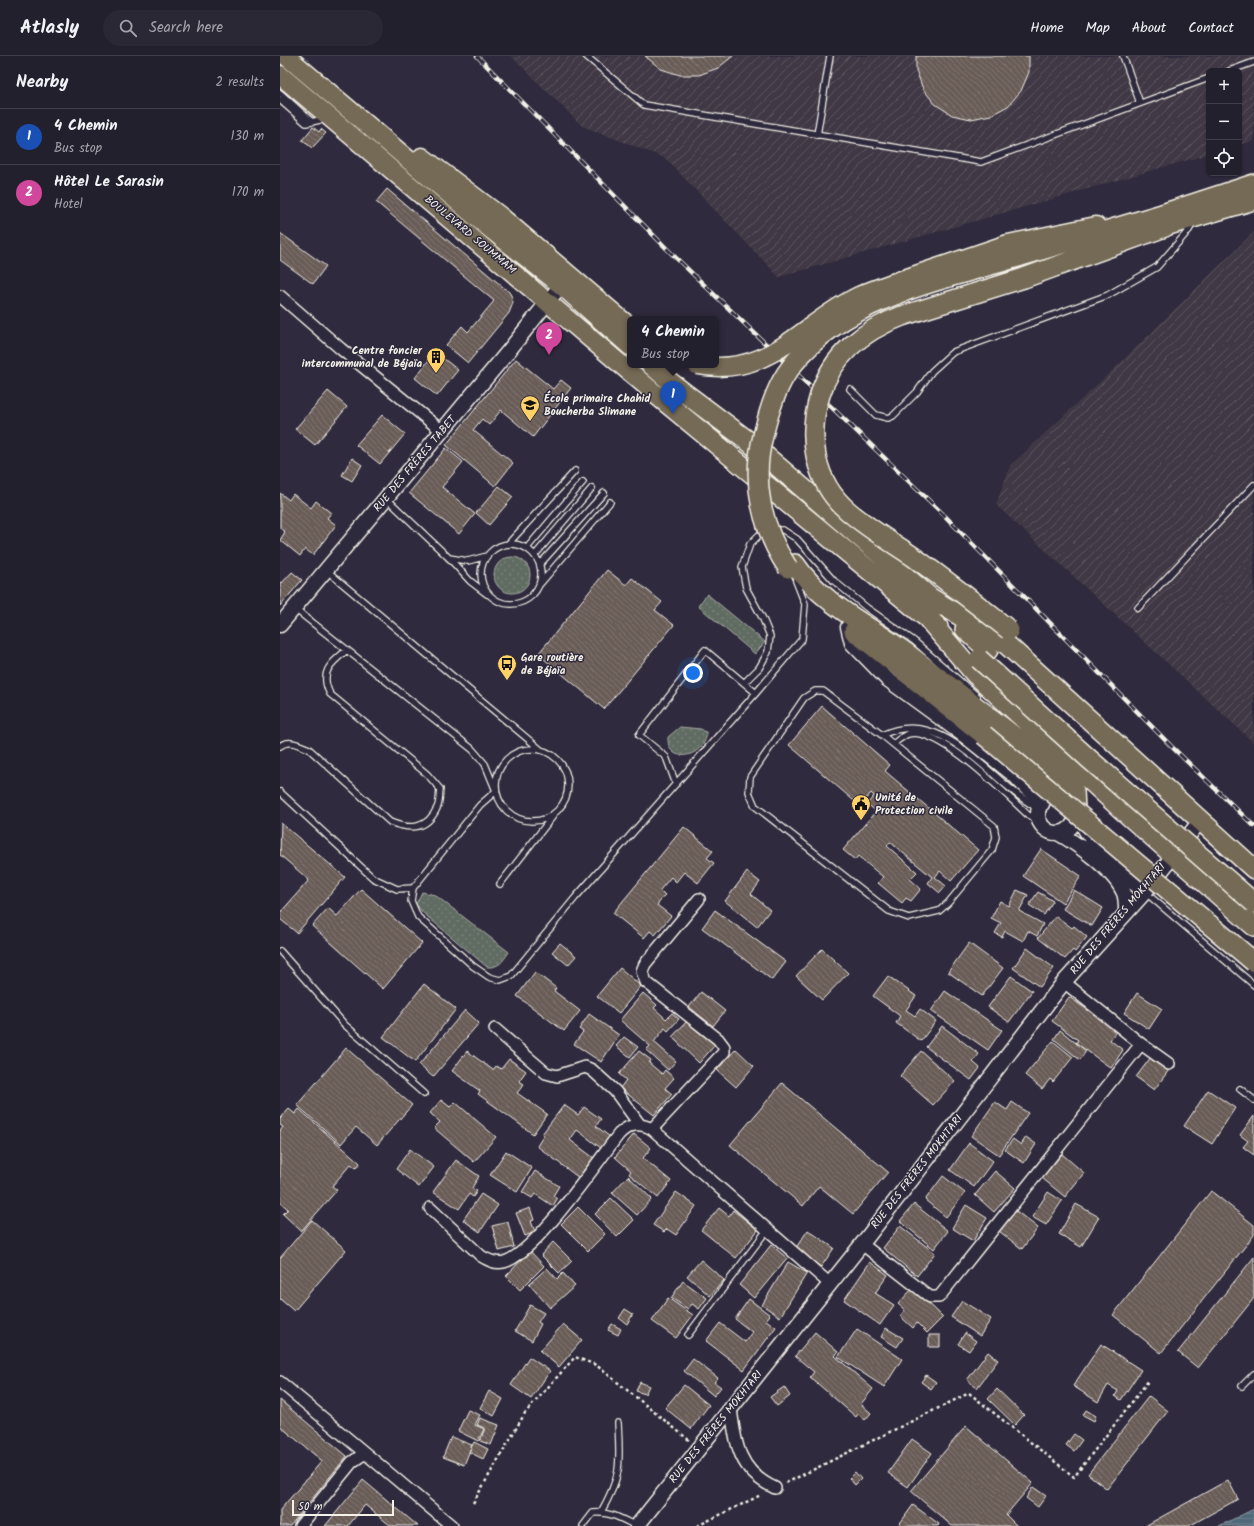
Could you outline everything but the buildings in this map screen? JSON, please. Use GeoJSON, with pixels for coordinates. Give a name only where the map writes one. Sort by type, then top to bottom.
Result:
{"type":"FeatureCollection","features":[{"type":"Feature","properties":{"kind":"highway"},"geometry":{"type":"LineString","coordinates":[[1254,184],[1164,221],[887,298],[853,313],[816,341],[800,356],[786,375],[774,397],[761,442],[758,467],[758,492],[763,514],[772,540],[796,572],[848,627],[1014,759],[1254,962]]}},
{"type":"Feature","properties":{"kind":"highway"},"geometry":{"type":"LineString","coordinates":[[1164,221],[1195,218],[1254,200]]}},
{"type":"Feature","properties":{"kind":"highway"},"geometry":{"type":"LineString","coordinates":[[1018,261],[902,316],[885,322],[867,332],[849,346],[835,363],[824,382],[814,417],[813,439],[818,462],[827,485],[835,498],[847,510],[864,524],[964,594],[1009,630],[1137,749],[1174,786],[1200,821]]}},
{"type":"Feature","properties":{"kind":"highway"},"geometry":{"type":"LineString","coordinates":[[664,389],[747,440],[931,598],[983,654],[1088,758],[1254,903]]}},
{"type":"Feature","properties":{"kind":"highway"},"geometry":{"type":"LineString","coordinates":[[664,389],[928,619],[975,674],[1254,926]]}},
{"type":"Feature","properties":{"kind":"highway"},"geometry":{"type":"LineString","coordinates":[[796,572],[803,575],[834,604],[904,651],[1006,726],[1061,773],[1074,791],[1076,811]]}},
{"type":"Feature","properties":{"kind":"highway"},"geometry":{"type":"LineString","coordinates":[[931,598],[1007,645],[1254,869]]}},
{"type":"Feature","properties":{"kind":"highway"},"geometry":{"type":"LineString","coordinates":[[928,619],[983,654],[1254,891]]}},
{"type":"Feature","properties":{"kind":"main road"},"geometry":{"type":"LineString","coordinates":[[287,56],[500,216],[627,324]]}},
{"type":"Feature","properties":{"kind":"main road","name":"BOULEVARD SOUMMAM"},"geometry":{"type":"LineString","coordinates":[[287,56],[483,223],[561,285],[627,343]]}},
{"type":"Feature","properties":{"kind":"main road","name":"BOULEVARD SOUMMAM"},"geometry":{"type":"LineString","coordinates":[[280,75],[548,301],[627,361]]}},
{"type":"Feature","properties":{"kind":"main road"},"geometry":{"type":"LineString","coordinates":[[719,367],[724,368],[760,360],[780,350],[822,319],[858,296],[881,287],[1018,261],[1112,222],[1164,221]]}},
{"type":"Feature","properties":{"kind":"main road","name":"BOULEVARD SOUMMAM"},"geometry":{"type":"LineString","coordinates":[[636,368],[664,389]]}},
{"type":"Feature","properties":{"kind":"main road"},"geometry":{"type":"LineString","coordinates":[[653,368],[664,389]]}},
{"type":"Feature","properties":{"kind":"street"},"geometry":{"type":"LineString","coordinates":[[548,301],[561,285]]}},
{"type":"Feature","properties":{"kind":"street"},"geometry":{"type":"LineString","coordinates":[[280,296],[341,349],[442,431]]}},
{"type":"Feature","properties":{"kind":"street","name":"RUE DES FRÈRES TABET"},"geometry":{"type":"LineString","coordinates":[[280,625],[548,301]]}},
{"type":"Feature","properties":{"kind":"street"},"geometry":{"type":"LineString","coordinates":[[848,627],[852,643],[887,679],[953,727],[1014,775],[1040,811],[1047,830],[1058,833],[1077,844],[1090,854],[1124,891],[1126,912]]}},
{"type":"Feature","properties":{"kind":"street"},"geometry":{"type":"LineString","coordinates":[[1040,811],[1051,796],[1057,795],[1068,799],[1098,850],[1120,872],[1145,892]]}},
{"type":"Feature","properties":{"kind":"street"},"geometry":{"type":"LineString","coordinates":[[1058,833],[1069,829],[1076,820],[1076,811]]}},
{"type":"Feature","properties":{"kind":"street","name":"RUE DES FRÈRES MOKHTARI"},"geometry":{"type":"LineString","coordinates":[[637,1526],[862,1244],[1064,982],[1145,892],[1200,821]]}},
{"type":"Feature","properties":{"kind":"street"},"geometry":{"type":"LineString","coordinates":[[652,1129],[724,1052],[724,1047],[718,1039],[646,982],[642,971],[645,964],[699,899]]}},
{"type":"Feature","properties":{"kind":"street"},"geometry":{"type":"LineString","coordinates":[[1064,982],[1141,1044],[1169,1064]]}},
{"type":"Feature","properties":{"kind":"street"},"geometry":{"type":"LineString","coordinates":[[494,1029],[546,1073],[557,1076],[585,1067],[592,1070],[616,1091],[640,1125]]}},
{"type":"Feature","properties":{"kind":"street"},"geometry":{"type":"LineString","coordinates":[[862,1244],[930,1297],[939,1297],[1141,1044]]}},
{"type":"Feature","properties":{"kind":"street"},"geometry":{"type":"LineString","coordinates":[[430,1208],[481,1256],[492,1262],[504,1262],[524,1250],[546,1228],[619,1134],[628,1126],[640,1125],[652,1129],[830,1284]]}},
{"type":"Feature","properties":{"kind":"street"},"geometry":{"type":"LineString","coordinates":[[280,1382],[365,1453],[376,1464],[452,1526]]}},
{"type":"Feature","properties":{"kind":"street"},"geometry":{"type":"LineString","coordinates":[[731,1408],[735,1443],[742,1461],[764,1483],[775,1488]]}},
{"type":"Feature","properties":{"kind":"street"},"geometry":{"type":"LineString","coordinates":[[300,1526],[352,1462],[365,1453]]}},
{"type":"Feature","properties":{"kind":"lane"},"geometry":{"type":"LineString","coordinates":[[586,56],[644,105],[982,162],[1206,79]]}},
{"type":"Feature","properties":{"kind":"lane"},"geometry":{"type":"LineString","coordinates":[[817,135],[830,56]]}},
{"type":"Feature","properties":{"kind":"lane"},"geometry":{"type":"LineString","coordinates":[[1123,56],[1140,103]]}},
{"type":"Feature","properties":{"kind":"lane"},"geometry":{"type":"LineString","coordinates":[[1237,68],[1254,62]]}},
{"type":"Feature","properties":{"kind":"lane"},"geometry":{"type":"LineString","coordinates":[[280,93],[312,122]]}},
{"type":"Feature","properties":{"kind":"lane"},"geometry":{"type":"LineString","coordinates":[[280,100],[306,123],[331,117]]}},
{"type":"Feature","properties":{"kind":"lane"},"geometry":{"type":"LineString","coordinates":[[850,389],[876,415],[888,418],[893,416],[917,392],[932,371],[954,352],[1087,304],[1127,285],[1157,267],[1189,230],[1195,218]]}},
{"type":"Feature","properties":{"kind":"lane"},"geometry":{"type":"LineString","coordinates":[[508,544],[575,471]]}},
{"type":"Feature","properties":{"kind":"lane"},"geometry":{"type":"LineString","coordinates":[[527,548],[583,482]]}},
{"type":"Feature","properties":{"kind":"lane"},"geometry":{"type":"LineString","coordinates":[[1138,608],[1254,485]]}},
{"type":"Feature","properties":{"kind":"lane"},"geometry":{"type":"LineString","coordinates":[[535,555],[592,488]]}},
{"type":"Feature","properties":{"kind":"lane"},"geometry":{"type":"LineString","coordinates":[[540,564],[604,493]]}},
{"type":"Feature","properties":{"kind":"lane"},"geometry":{"type":"LineString","coordinates":[[386,498],[449,558],[470,581],[488,595],[508,604],[527,600],[535,593],[540,584],[610,502]]}},
{"type":"Feature","properties":{"kind":"lane"},"geometry":{"type":"LineString","coordinates":[[744,683],[759,668],[768,652],[770,636],[763,619],[746,588],[742,567],[750,544],[759,535],[773,530],[783,530],[797,539],[834,581],[867,608],[914,641],[980,699]]}},
{"type":"Feature","properties":{"kind":"lane"},"geometry":{"type":"LineString","coordinates":[[488,595],[482,578],[484,560],[498,547],[508,544],[527,548],[535,555],[540,564],[540,584]]}},
{"type":"Feature","properties":{"kind":"lane"},"geometry":{"type":"LineString","coordinates":[[449,558],[468,561],[490,554]]}},
{"type":"Feature","properties":{"kind":"lane"},"geometry":{"type":"LineString","coordinates":[[326,570],[541,750]]}},
{"type":"Feature","properties":{"kind":"lane"},"geometry":{"type":"LineString","coordinates":[[500,884],[564,802],[568,792],[568,781],[565,771],[551,754],[541,750],[529,749],[518,752],[508,759],[501,768],[497,779],[496,791],[480,804],[413,888],[411,900],[418,917],[473,966],[490,977],[500,980],[511,976],[575,898],[802,639],[805,604],[796,572]]}},
{"type":"Feature","properties":{"kind":"lane"},"geometry":{"type":"LineString","coordinates":[[294,608],[472,749],[485,764],[500,801],[506,811],[515,817],[526,821],[537,821],[548,818],[557,811]]}},
{"type":"Feature","properties":{"kind":"lane"},"geometry":{"type":"LineString","coordinates":[[280,746],[283,743],[296,743],[309,749],[390,822],[403,827],[415,828],[428,820],[438,807],[440,789],[426,774],[330,694],[324,683],[326,672],[335,660],[347,650]]}},
{"type":"Feature","properties":{"kind":"lane"},"geometry":{"type":"LineString","coordinates":[[676,784],[666,757],[639,735],[705,650],[756,693]]}},
{"type":"Feature","properties":{"kind":"lane"},"geometry":{"type":"LineString","coordinates":[[815,691],[823,691],[893,744],[994,826],[996,837],[992,850],[948,903],[939,911],[909,918],[889,911],[761,811],[755,806],[749,792],[750,776],[804,698],[815,691]]}},
{"type":"Feature","properties":{"kind":"lane"},"geometry":{"type":"LineString","coordinates":[[882,735],[908,727],[925,729],[942,735],[970,755],[1026,802],[1040,811]]}},
{"type":"Feature","properties":{"kind":"lane"},"geometry":{"type":"LineString","coordinates":[[893,744],[908,734],[924,736],[939,741],[966,759],[1028,815],[1040,811]]}},
{"type":"Feature","properties":{"kind":"lane"},"geometry":{"type":"LineString","coordinates":[[280,792],[373,878],[397,889],[413,888]]}},
{"type":"Feature","properties":{"kind":"lane"},"geometry":{"type":"LineString","coordinates":[[1145,892],[1254,985]]}},
{"type":"Feature","properties":{"kind":"lane"},"geometry":{"type":"LineString","coordinates":[[280,951],[345,1025],[424,1094]]}},
{"type":"Feature","properties":{"kind":"lane"},"geometry":{"type":"LineString","coordinates":[[1240,1089],[1254,1100]]}},
{"type":"Feature","properties":{"kind":"lane"},"geometry":{"type":"LineString","coordinates":[[688,1336],[767,1230]]}},
{"type":"Feature","properties":{"kind":"lane"},"geometry":{"type":"LineString","coordinates":[[1242,1386],[1254,1374]]}},
{"type":"Feature","properties":{"kind":"lane"},"geometry":{"type":"LineString","coordinates":[[602,1512],[614,1489],[619,1471],[618,1423]]}},
{"type":"Feature","properties":{"kind":"lane"},"geometry":{"type":"LineString","coordinates":[[583,1526],[593,1513],[602,1512],[614,1515],[637,1526]]}},
{"type":"Feature","properties":{"kind":"path"},"geometry":{"type":"LineString","coordinates":[[473,1503],[525,1413],[575,1357],[596,1365],[699,1448]]}},
{"type":"Feature","properties":{"kind":"path"},"geometry":{"type":"LineString","coordinates":[[697,1526],[969,1394],[1074,1477],[1150,1380]]}},
{"type":"Feature","properties":{"kind":"shaded area"},"geometry":{"type":"Polygon","coordinates":[[[511,56],[1254,56],[1254,141],[1242,144],[1242,68],[1206,68],[1206,155],[779,277],[665,158],[582,126],[511,56]]]}},
{"type":"Feature","properties":{"kind":"shaded area"},"geometry":{"type":"Polygon","coordinates":[[[1254,232],[1254,743],[996,505],[1010,466],[1118,365],[1254,232]]]}},
{"type":"Feature","properties":{"kind":"shaded area"},"geometry":{"type":"Polygon","coordinates":[[[516,557],[525,562],[529,568],[529,582],[525,588],[516,593],[508,593],[499,588],[495,582],[494,571],[499,562],[505,558],[516,557]]]}},
{"type":"Feature","properties":{"kind":"shaded area"},"geometry":{"type":"Polygon","coordinates":[[[707,594],[765,642],[755,654],[698,606],[707,594]]]}},
{"type":"Feature","properties":{"kind":"shaded area"},"geometry":{"type":"Polygon","coordinates":[[[680,727],[701,729],[707,733],[704,742],[699,749],[693,753],[679,755],[673,752],[669,746],[668,737],[680,727]]]}},
{"type":"Feature","properties":{"kind":"shaded area"},"geometry":{"type":"Polygon","coordinates":[[[422,892],[435,895],[509,952],[503,961],[498,965],[487,967],[422,912],[416,904],[422,892]]]}},
{"type":"Feature","properties":{"kind":"water"},"geometry":{"type":"Polygon","coordinates":[[[1254,1509],[1254,1526],[1219,1526],[1254,1509]]]}},
{"type":"Feature","properties":{"kind":"railway"},"geometry":{"type":"LineString","coordinates":[[477,56],[673,255],[943,514],[1171,746],[1254,826]]}},
{"type":"Feature","properties":{"kind":"place","name":"Hôtel Le Sarasin"},"geometry":{"type":"Point","coordinates":[549,355]}},
{"type":"Feature","properties":{"kind":"place","name":"Centre foncier intercommunal de Béjaïa"},"geometry":{"type":"Point","coordinates":[436,374]}},
{"type":"Feature","properties":{"kind":"place","name":"4 Chemin"},"geometry":{"type":"Point","coordinates":[673,414]}},
{"type":"Feature","properties":{"kind":"place","name":"École primaire Chahid Boucherba Slimane"},"geometry":{"type":"Point","coordinates":[530,422]}},
{"type":"Feature","properties":{"kind":"place","name":"Gare routière de Béjaïa"},"geometry":{"type":"Point","coordinates":[507,681]}},
{"type":"Feature","properties":{"kind":"place","name":"Unité de Protection civile"},"geometry":{"type":"Point","coordinates":[861,821]}}]}
